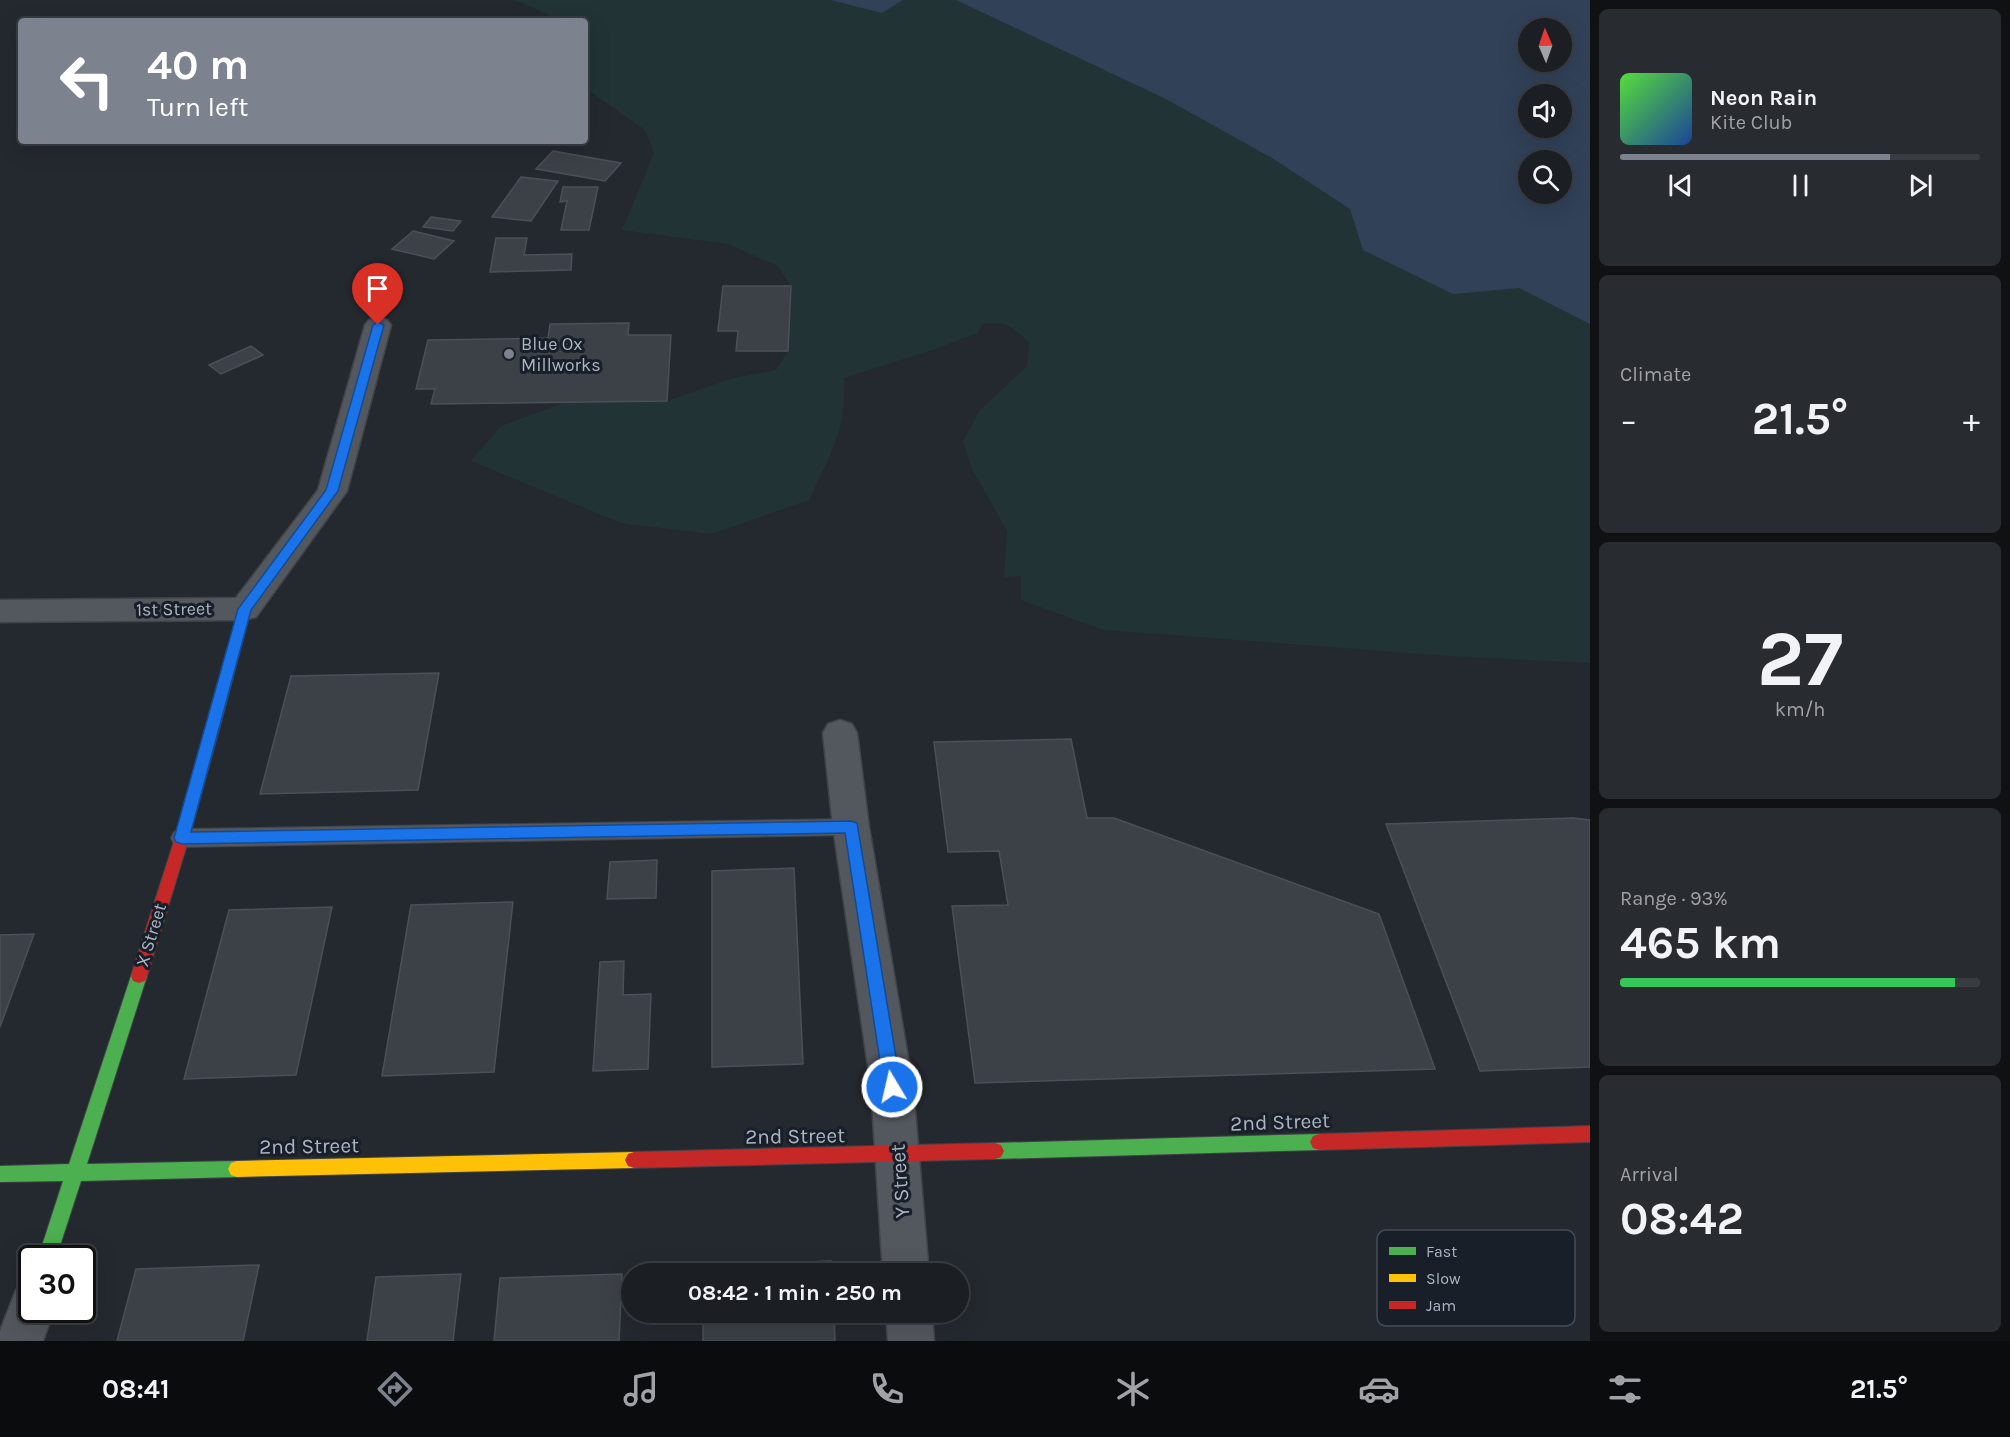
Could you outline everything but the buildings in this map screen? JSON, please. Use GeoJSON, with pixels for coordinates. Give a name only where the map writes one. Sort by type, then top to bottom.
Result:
{"type":"FeatureCollection","features":[{"type":"Feature","properties":{"kind":"street"},"geometry":{"type":"LineString","coordinates":[[244,609],[332,491],[378,325]]}},
{"type":"Feature","properties":{"kind":"street","name":"1st Street"},"geometry":{"type":"LineString","coordinates":[[0,611],[244,609]]}},
{"type":"Feature","properties":{"kind":"street","name":"X Street"},"geometry":{"type":"LineString","coordinates":[[51,1245],[182,838],[244,609]]}},
{"type":"Feature","properties":{"kind":"street","name":"Y Street"},"geometry":{"type":"LineString","coordinates":[[840,733],[851,827],[892,1087],[905,1263]]}},
{"type":"Feature","properties":{"kind":"street","name":"2nd Street"},"geometry":{"type":"LineString","coordinates":[[0,1174],[897,1154],[1590,1134]]}},
{"type":"Feature","properties":{"kind":"street"},"geometry":{"type":"LineString","coordinates":[[20,1341],[26,1323]]}},
{"type":"Feature","properties":{"kind":"street"},"geometry":{"type":"LineString","coordinates":[[910,1323],[911,1341]]}},
{"type":"Feature","properties":{"kind":"lane"},"geometry":{"type":"LineString","coordinates":[[182,838],[851,827]]}},
{"type":"Feature","properties":{"kind":"shaded area"},"geometry":{"type":"Polygon","coordinates":[[[515,0],[1125,0],[1590,285],[1590,663],[1450,656],[1104,630],[1021,600],[1021,576],[1004,577],[1007,531],[972,469],[963,441],[980,410],[1027,366],[1029,342],[1013,329],[998,323],[983,324],[977,333],[844,378],[843,413],[836,442],[809,500],[711,534],[621,523],[471,461],[501,426],[566,402],[667,401],[730,379],[776,370],[788,351],[791,287],[778,266],[728,244],[622,230],[654,153],[645,130],[588,90],[588,18],[556,18],[515,0]]]}},
{"type":"Feature","properties":{"kind":"water"},"geometry":{"type":"Polygon","coordinates":[[[831,0],[903,0],[882,13],[831,0]]]}},
{"type":"Feature","properties":{"kind":"water"},"geometry":{"type":"Polygon","coordinates":[[[956,0],[1590,0],[1590,324],[1519,288],[1453,294],[1363,250],[1350,209],[1272,158],[1166,99],[956,0]]]}},
{"type":"Feature","properties":{"kind":"traffic: fast"},"geometry":{"type":"LineString","coordinates":[[51,1245],[139,976]]}},
{"type":"Feature","properties":{"kind":"traffic: fast"},"geometry":{"type":"LineString","coordinates":[[995,1151],[1319,1142]]}},
{"type":"Feature","properties":{"kind":"traffic: fast"},"geometry":{"type":"LineString","coordinates":[[0,1174],[237,1169]]}},
{"type":"Feature","properties":{"kind":"traffic: slow"},"geometry":{"type":"LineString","coordinates":[[213,726],[245,609]]}},
{"type":"Feature","properties":{"kind":"traffic: slow"},"geometry":{"type":"LineString","coordinates":[[237,1169],[634,1160]]}},
{"type":"Feature","properties":{"kind":"traffic: jam"},"geometry":{"type":"LineString","coordinates":[[139,976],[182,838],[213,726]]}},
{"type":"Feature","properties":{"kind":"traffic: jam"},"geometry":{"type":"LineString","coordinates":[[1319,1142],[1590,1134]]}},
{"type":"Feature","properties":{"kind":"traffic: jam"},"geometry":{"type":"LineString","coordinates":[[634,1160],[995,1151]]}},
{"type":"Feature","properties":{"kind":"place","name":"Blue Ox Millworks"},"geometry":{"type":"Point","coordinates":[509,354]}},
{"type":"Feature","properties":{"kind":"route"},"geometry":{"type":"LineString","coordinates":[[378,325],[332,491],[244,609],[182,838],[851,827],[892,1087]]}}]}
